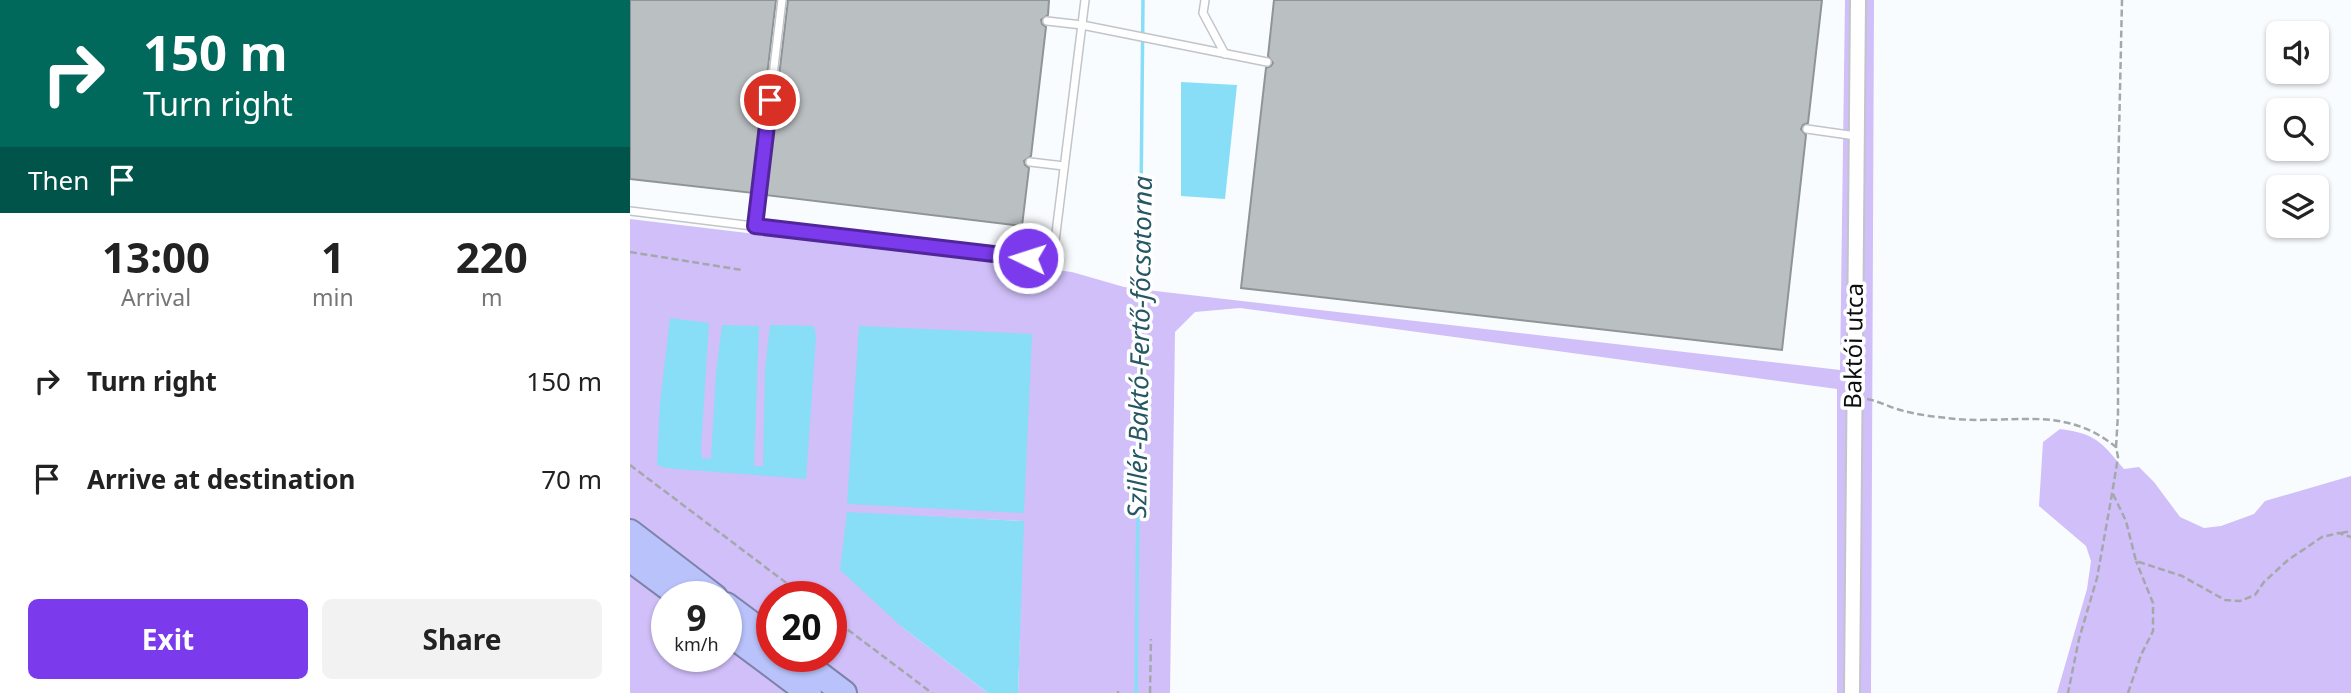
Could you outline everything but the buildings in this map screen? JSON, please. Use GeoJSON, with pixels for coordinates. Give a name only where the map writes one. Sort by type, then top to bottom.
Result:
{"type":"FeatureCollection","features":[{"type":"Feature","properties":{"kind":"highway"},"geometry":{"type":"LineString","coordinates":[[630,533],[694,581]]}},
{"type":"Feature","properties":{"kind":"highway"},"geometry":{"type":"LineString","coordinates":[[630,559],[660,581]]}},
{"type":"Feature","properties":{"kind":"highway"},"geometry":{"type":"LineString","coordinates":[[742,643],[809,693]]}},
{"type":"Feature","properties":{"kind":"highway"},"geometry":{"type":"LineString","coordinates":[[816,672],[844,693]]}},
{"type":"Feature","properties":{"kind":"street","name":"Baktói utca"},"geometry":{"type":"LineString","coordinates":[[1852,693],[1858,0]]}},
{"type":"Feature","properties":{"kind":"lane"},"geometry":{"type":"LineString","coordinates":[[755,226],[782,0]]}},
{"type":"Feature","properties":{"kind":"lane"},"geometry":{"type":"LineString","coordinates":[[630,211],[1014,258],[1036,257],[1048,251],[1055,241],[1085,0]]}},
{"type":"Feature","properties":{"kind":"lane"},"geometry":{"type":"LineString","coordinates":[[1205,0],[1203,13],[1225,54]]}},
{"type":"Feature","properties":{"kind":"lane"},"geometry":{"type":"LineString","coordinates":[[1047,21],[1082,25],[1267,62]]}},
{"type":"Feature","properties":{"kind":"lane"},"geometry":{"type":"LineString","coordinates":[[1807,129],[1856,136]]}},
{"type":"Feature","properties":{"kind":"lane"},"geometry":{"type":"LineString","coordinates":[[1030,162],[1064,166]]}},
{"type":"Feature","properties":{"kind":"path"},"geometry":{"type":"LineString","coordinates":[[2068,693],[2079,639],[2097,578],[2118,457],[2118,180],[2122,0]]}},
{"type":"Feature","properties":{"kind":"path"},"geometry":{"type":"LineString","coordinates":[[630,252],[743,270]]}},
{"type":"Feature","properties":{"kind":"path"},"geometry":{"type":"LineString","coordinates":[[1853,397],[1875,400],[1917,414],[1957,419],[2043,419],[2071,422],[2090,429],[2116,447]]}},
{"type":"Feature","properties":{"kind":"path"},"geometry":{"type":"LineString","coordinates":[[630,465],[784,581]]}},
{"type":"Feature","properties":{"kind":"path"},"geometry":{"type":"LineString","coordinates":[[2112,494],[2126,521],[2136,561],[2153,603],[2152,631],[2128,693]]}},
{"type":"Feature","properties":{"kind":"path"},"geometry":{"type":"LineString","coordinates":[[2136,561],[2182,576],[2225,600],[2240,601],[2256,595],[2264,582],[2280,567],[2322,537],[2351,531]]}},
{"type":"Feature","properties":{"kind":"path"},"geometry":{"type":"LineString","coordinates":[[2339,533],[2351,537]]}},
{"type":"Feature","properties":{"kind":"path"},"geometry":{"type":"LineString","coordinates":[[847,629],[932,693]]}},
{"type":"Feature","properties":{"kind":"path"},"geometry":{"type":"LineString","coordinates":[[1150,693],[1151,639]]}},
{"type":"Feature","properties":{"kind":"shaded area"},"geometry":{"type":"Polygon","coordinates":[[[1845,0],[1874,0],[1871,693],[1837,693],[1837,389],[1240,308],[1195,312],[1175,332],[1170,693],[1018,693],[1023,521],[848,513],[845,538],[902,627],[988,693],[630,693],[630,219],[1072,272],[1124,287],[1840,370],[1845,0]]]}},
{"type":"Feature","properties":{"kind":"shaded area"},"geometry":{"type":"Polygon","coordinates":[[[2060,429],[2097,441],[2124,469],[2139,467],[2180,517],[2204,528],[2221,526],[2254,514],[2265,501],[2351,476],[2351,693],[2057,693],[2087,589],[2091,561],[2086,546],[2039,506],[2043,442],[2060,429]]]}},
{"type":"Feature","properties":{"kind":"water"},"geometry":{"type":"Polygon","coordinates":[[[1181,82],[1237,85],[1225,199],[1181,196],[1181,82]]]}},
{"type":"Feature","properties":{"kind":"water"},"geometry":{"type":"Polygon","coordinates":[[[670,318],[709,323],[701,448],[702,458],[711,459],[722,325],[759,326],[754,466],[763,466],[765,369],[770,325],[814,326],[816,337],[806,479],[666,468],[657,465],[660,403],[670,318]]]}},
{"type":"Feature","properties":{"kind":"water"},"geometry":{"type":"Polygon","coordinates":[[[859,326],[1032,334],[1024,513],[847,504],[859,326]]]}},
{"type":"Feature","properties":{"kind":"water"},"geometry":{"type":"Polygon","coordinates":[[[847,512],[1024,521],[1018,693],[988,693],[902,627],[840,570],[847,512]]]}},
{"type":"Feature","properties":{"kind":"waterway","name":"Szillér-Baktó-Fertő-főcsatorna"},"geometry":{"type":"LineString","coordinates":[[1136,693],[1143,0]]}},
{"type":"Feature","properties":{"kind":"route"},"geometry":{"type":"LineString","coordinates":[[770,100],[755,226],[1028,258]]}}]}
